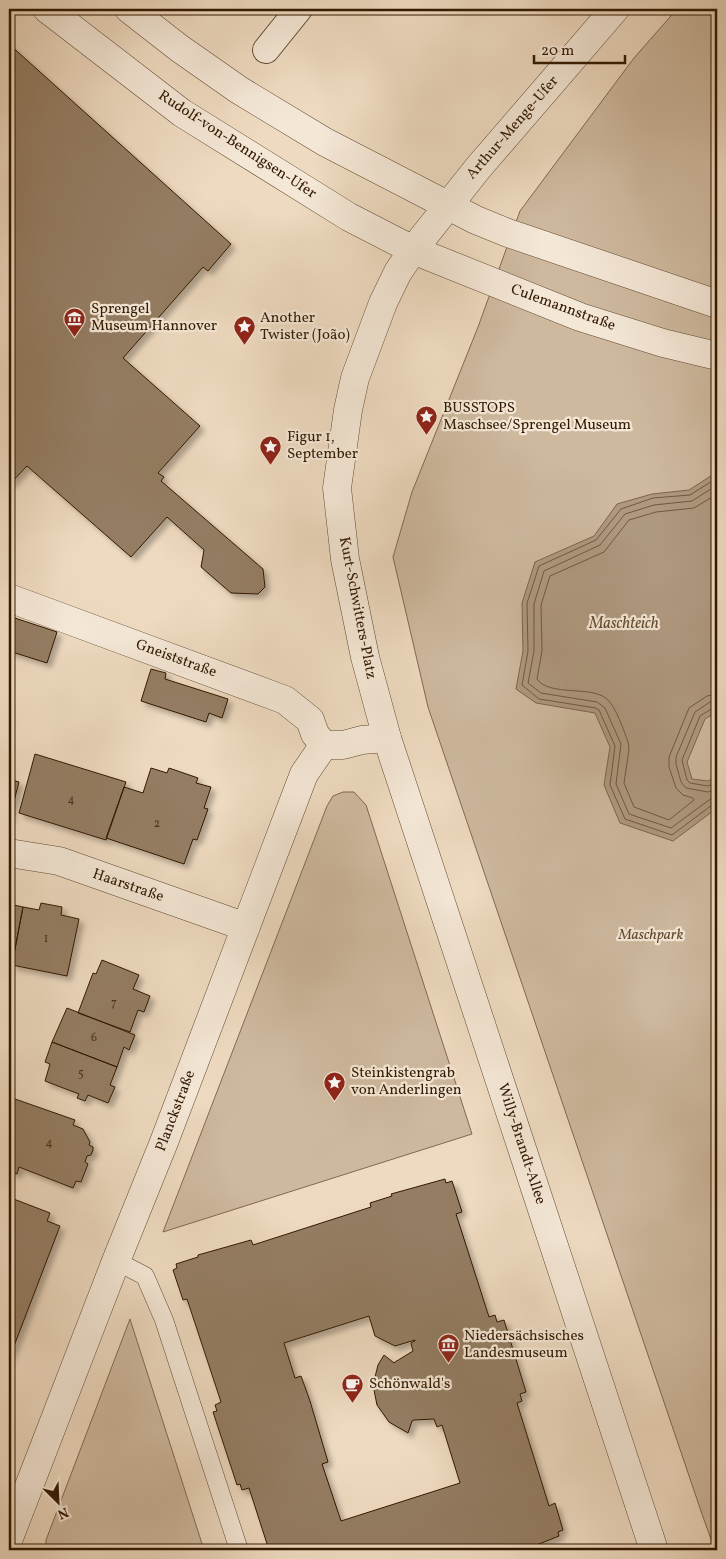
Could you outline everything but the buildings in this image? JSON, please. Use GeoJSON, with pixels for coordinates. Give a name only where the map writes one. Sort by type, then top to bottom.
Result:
{"type":"FeatureCollection","features":[{"type":"Feature","properties":{"kind":"street","name":"Rudolf-von-Bennigsen-Ufer"},"geometry":{"type":"LineString","coordinates":[[47,9],[182,113],[350,218],[413,250]]}},
{"type":"Feature","properties":{"kind":"street"},"geometry":{"type":"LineString","coordinates":[[129,9],[179,48],[239,90],[326,142],[476,220],[508,233],[717,304]]}},
{"type":"Feature","properties":{"kind":"street"},"geometry":{"type":"LineString","coordinates":[[266,50],[299,9]]}},
{"type":"Feature","properties":{"kind":"street","name":"Arthur-Menge-Ufer"},"geometry":{"type":"LineString","coordinates":[[413,250],[478,168],[615,9]]}},
{"type":"Feature","properties":{"kind":"street","name":"Kurt-Schwitters-Platz"},"geometry":{"type":"LineString","coordinates":[[387,738],[365,657],[345,559],[337,488],[348,410],[355,378],[383,303],[398,272],[413,250]]}},
{"type":"Feature","properties":{"kind":"street","name":"Culemannstraße"},"geometry":{"type":"LineString","coordinates":[[413,250],[580,317],[663,343],[717,356]]}},
{"type":"Feature","properties":{"kind":"street","name":"Gneiststraße"},"geometry":{"type":"LineString","coordinates":[[9,598],[285,700],[310,720],[315,734],[324,745]]}},
{"type":"Feature","properties":{"kind":"street"},"geometry":{"type":"LineString","coordinates":[[324,745],[343,745],[362,740],[387,738]]}},
{"type":"Feature","properties":{"kind":"street","name":"Willy-Brandt-Allee"},"geometry":{"type":"LineString","coordinates":[[387,738],[654,1550]]}},
{"type":"Feature","properties":{"kind":"street","name":"Planckstraße"},"geometry":{"type":"LineString","coordinates":[[9,1538],[164,1142],[304,774],[324,745]]}},
{"type":"Feature","properties":{"kind":"street","name":"Haarstraße"},"geometry":{"type":"LineString","coordinates":[[9,853],[59,861],[246,927]]}},
{"type":"Feature","properties":{"kind":"lane"},"geometry":{"type":"LineString","coordinates":[[116,1261],[144,1276],[164,1320],[239,1550]]}},
{"type":"Feature","properties":{"kind":"green space","name":"Maschpark"},"geometry":{"type":"Polygon","coordinates":[[[677,9],[717,9],[717,1550],[715,1550],[703,1517],[428,707],[393,557],[412,492],[478,327],[520,211],[634,58],[677,9]]]}},
{"type":"Feature","properties":{"kind":"green space"},"geometry":{"type":"Polygon","coordinates":[[[343,792],[354,792],[366,805],[472,1134],[163,1232],[327,806],[333,796],[343,792]]]}},
{"type":"Feature","properties":{"kind":"green space"},"geometry":{"type":"Polygon","coordinates":[[[130,1319],[204,1550],[46,1550],[46,1540],[130,1319]]]}},
{"type":"Feature","properties":{"kind":"water","name":"Maschteich"},"geometry":{"type":"Polygon","coordinates":[[[717,472],[717,712],[705,719],[687,762],[692,779],[708,781],[717,776],[717,808],[673,841],[620,823],[604,785],[610,747],[595,713],[536,703],[516,689],[523,651],[522,603],[535,562],[594,536],[617,504],[652,494],[689,490],[717,472]]]}},
{"type":"Feature","properties":{"kind":"place","name":"Sprengel Museum Hannover"},"geometry":{"type":"Point","coordinates":[75,337]}},
{"type":"Feature","properties":{"kind":"place","name":"Another Twister (João)"},"geometry":{"type":"Point","coordinates":[244,346]}},
{"type":"Feature","properties":{"kind":"place","name":"BUSSTOPS Maschsee/Sprengel Museum"},"geometry":{"type":"Point","coordinates":[427,436]}},
{"type":"Feature","properties":{"kind":"place","name":"Figur 1, September"},"geometry":{"type":"Point","coordinates":[271,465]}},
{"type":"Feature","properties":{"kind":"place","name":"Steinkistengrab von Anderlingen"},"geometry":{"type":"Point","coordinates":[335,1101]}},
{"type":"Feature","properties":{"kind":"place","name":"Niedersächsisches Landesmuseum"},"geometry":{"type":"Point","coordinates":[448,1364]}},
{"type":"Feature","properties":{"kind":"place","name":"Schönwald's"},"geometry":{"type":"Point","coordinates":[353,1403]}}]}
